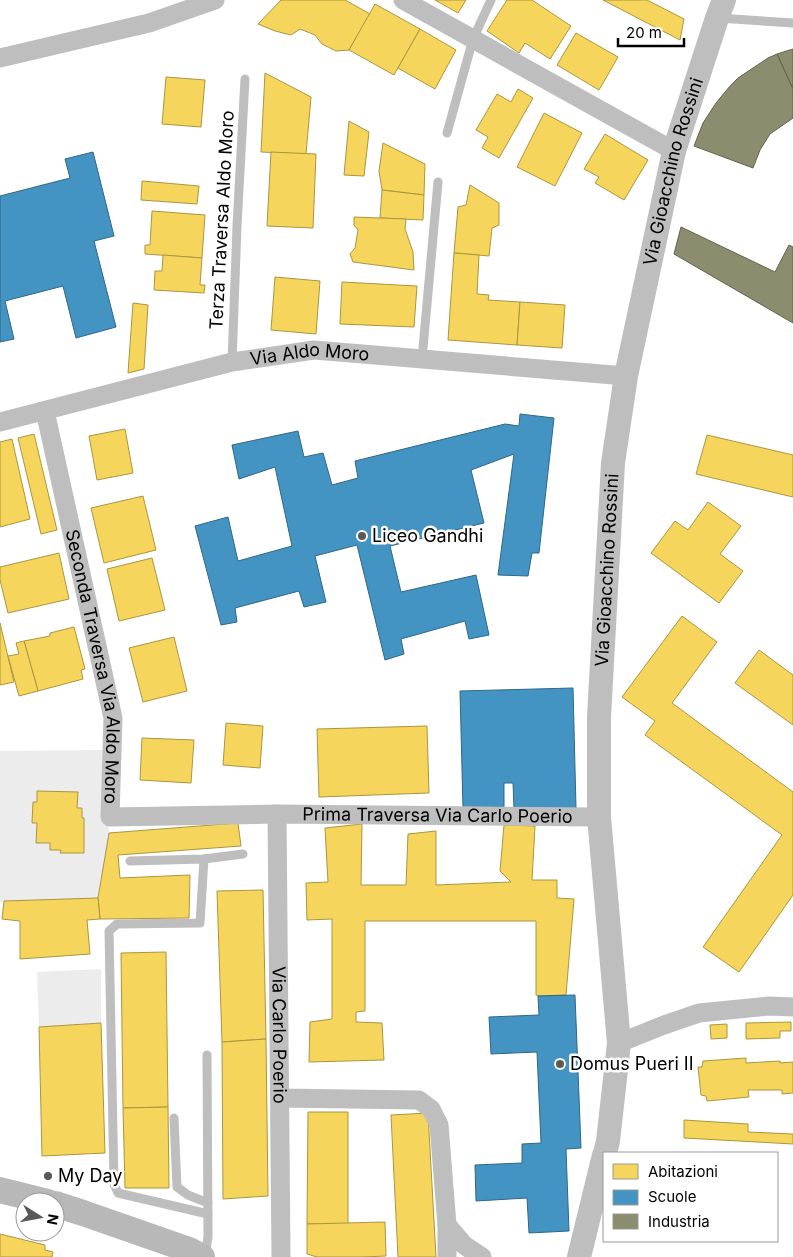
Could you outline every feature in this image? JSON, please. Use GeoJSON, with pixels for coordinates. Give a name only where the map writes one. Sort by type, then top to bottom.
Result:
{"type":"FeatureCollection","features":[{"type":"Feature","properties":{"kind":"main road"},"geometry":{"type":"LineString","coordinates":[[0,1190],[15,1194]]}},
{"type":"Feature","properties":{"kind":"main road"},"geometry":{"type":"LineString","coordinates":[[65,1207],[189,1250],[203,1257]]}},
{"type":"Feature","properties":{"kind":"street"},"geometry":{"type":"LineString","coordinates":[[0,58],[149,23],[215,0]]}},
{"type":"Feature","properties":{"kind":"street"},"geometry":{"type":"LineString","coordinates":[[403,0],[674,151]]}},
{"type":"Feature","properties":{"kind":"street","name":"Via Gioacchino Rossini"},"geometry":{"type":"LineString","coordinates":[[605,1152],[608,1141],[619,1043],[599,817],[599,717],[613,463],[626,376],[674,151],[720,9]]}},
{"type":"Feature","properties":{"kind":"street","name":"Via Aldo Moro"},"geometry":{"type":"LineString","coordinates":[[0,422],[232,362],[314,350],[626,376]]}},
{"type":"Feature","properties":{"kind":"street","name":"Seconda Traversa Via Aldo Moro"},"geometry":{"type":"LineString","coordinates":[[45,411],[112,718],[110,817],[278,814]]}},
{"type":"Feature","properties":{"kind":"street","name":"Prima Traversa Via Carlo Poerio"},"geometry":{"type":"LineString","coordinates":[[278,814],[599,817]]}},
{"type":"Feature","properties":{"kind":"street","name":"Via Carlo Poerio"},"geometry":{"type":"LineString","coordinates":[[278,814],[281,1257]]}},
{"type":"Feature","properties":{"kind":"street"},"geometry":{"type":"LineString","coordinates":[[619,1043],[664,1025],[699,1014],[769,1006],[793,1007]]}},
{"type":"Feature","properties":{"kind":"street"},"geometry":{"type":"LineString","coordinates":[[280,1098],[419,1100],[431,1109],[440,1125],[447,1225],[447,1257]]}},
{"type":"Feature","properties":{"kind":"street","name":"Via Gioacchino Rossini"},"geometry":{"type":"LineString","coordinates":[[579,1257],[603,1158]]}},
{"type":"Feature","properties":{"kind":"street"},"geometry":{"type":"LineString","coordinates":[[447,1225],[464,1245],[482,1257]]}},
{"type":"Feature","properties":{"kind":"lane"},"geometry":{"type":"LineString","coordinates":[[447,133],[473,39],[491,0]]}},
{"type":"Feature","properties":{"kind":"lane"},"geometry":{"type":"LineString","coordinates":[[720,9],[793,24]]}},
{"type":"Feature","properties":{"kind":"lane","name":"Terza Traversa Aldo Moro"},"geometry":{"type":"LineString","coordinates":[[232,362],[245,79]]}},
{"type":"Feature","properties":{"kind":"lane"},"geometry":{"type":"LineString","coordinates":[[422,359],[438,182]]}},
{"type":"Feature","properties":{"kind":"lane"},"geometry":{"type":"LineString","coordinates":[[130,860],[204,859],[243,854]]}},
{"type":"Feature","properties":{"kind":"lane"},"geometry":{"type":"LineString","coordinates":[[204,859],[200,924],[117,924],[109,931],[114,1184],[118,1193],[208,1214]]}},
{"type":"Feature","properties":{"kind":"lane"},"geometry":{"type":"LineString","coordinates":[[203,1257],[208,1236],[207,1055]]}},
{"type":"Feature","properties":{"kind":"lane"},"geometry":{"type":"LineString","coordinates":[[174,1118],[177,1186],[188,1195],[208,1203]]}},
{"type":"Feature","properties":{"kind":"shaded area"},"geometry":{"type":"Polygon","coordinates":[[[104,750],[109,833],[98,898],[0,902],[0,751],[104,750]]]}},
{"type":"Feature","properties":{"kind":"shaded area"},"geometry":{"type":"Polygon","coordinates":[[[101,969],[101,1023],[39,1027],[37,972],[101,969]]]}},
{"type":"Feature","properties":{"kind":"building: Abitazioni"},"geometry":{"type":"Polygon","coordinates":[[[281,0],[345,0],[370,14],[349,50],[336,51],[322,44],[315,35],[300,29],[291,35],[258,24],[281,0]]]}},
{"type":"Feature","properties":{"kind":"building: Abitazioni"},"geometry":{"type":"Polygon","coordinates":[[[435,0],[466,0],[458,13],[435,0]]]}},
{"type":"Feature","properties":{"kind":"building: Abitazioni"},"geometry":{"type":"Polygon","coordinates":[[[507,0],[532,0],[571,26],[550,59],[525,43],[519,53],[487,31],[507,0]]]}},
{"type":"Feature","properties":{"kind":"building: Abitazioni"},"geometry":{"type":"Polygon","coordinates":[[[603,0],[647,0],[684,19],[680,40],[603,0]]]}},
{"type":"Feature","properties":{"kind":"building: Abitazioni"},"geometry":{"type":"Polygon","coordinates":[[[375,4],[420,29],[394,75],[349,50],[375,4]]]}},
{"type":"Feature","properties":{"kind":"building: Abitazioni"},"geometry":{"type":"Polygon","coordinates":[[[420,29],[456,50],[435,89],[398,68],[420,29]]]}},
{"type":"Feature","properties":{"kind":"building: Abitazioni"},"geometry":{"type":"Polygon","coordinates":[[[576,33],[618,57],[599,90],[557,65],[576,33]]]}},
{"type":"Feature","properties":{"kind":"building: Abitazioni"},"geometry":{"type":"Polygon","coordinates":[[[265,73],[311,97],[306,154],[261,152],[265,73]]]}},
{"type":"Feature","properties":{"kind":"building: Abitazioni"},"geometry":{"type":"Polygon","coordinates":[[[166,77],[205,80],[201,127],[162,124],[166,77]]]}},
{"type":"Feature","properties":{"kind":"building: Abitazioni"},"geometry":{"type":"Polygon","coordinates":[[[518,89],[533,98],[499,158],[482,148],[488,137],[476,130],[497,94],[511,102],[518,89]]]}},
{"type":"Feature","properties":{"kind":"building: Abitazioni"},"geometry":{"type":"Polygon","coordinates":[[[544,113],[582,133],[555,186],[517,167],[544,113]]]}},
{"type":"Feature","properties":{"kind":"building: Abitazioni"},"geometry":{"type":"Polygon","coordinates":[[[349,121],[369,132],[364,176],[344,175],[349,121]]]}},
{"type":"Feature","properties":{"kind":"building: Abitazioni"},"geometry":{"type":"Polygon","coordinates":[[[605,134],[648,160],[624,200],[595,183],[599,177],[584,169],[605,134]]]}},
{"type":"Feature","properties":{"kind":"building: Abitazioni"},"geometry":{"type":"Polygon","coordinates":[[[383,143],[425,164],[424,195],[382,190],[379,171],[383,143]]]}},
{"type":"Feature","properties":{"kind":"building: Abitazioni"},"geometry":{"type":"Polygon","coordinates":[[[271,152],[316,154],[313,228],[267,226],[271,152]]]}},
{"type":"Feature","properties":{"kind":"building: Abitazioni"},"geometry":{"type":"Polygon","coordinates":[[[142,181],[199,186],[197,204],[141,200],[142,181]]]}},
{"type":"Feature","properties":{"kind":"building: Abitazioni"},"geometry":{"type":"Polygon","coordinates":[[[470,185],[499,203],[499,225],[492,228],[489,256],[454,253],[458,207],[466,205],[470,185]]]}},
{"type":"Feature","properties":{"kind":"building: Abitazioni"},"geometry":{"type":"Polygon","coordinates":[[[382,190],[424,195],[423,220],[380,218],[382,190]]]}},
{"type":"Feature","properties":{"kind":"building: Abitazioni"},"geometry":{"type":"Polygon","coordinates":[[[152,211],[205,215],[202,258],[145,254],[145,245],[150,245],[152,211]]]}},
{"type":"Feature","properties":{"kind":"building: Abitazioni"},"geometry":{"type":"Polygon","coordinates":[[[354,217],[406,219],[405,229],[413,252],[414,270],[353,262],[350,254],[355,248],[358,230],[354,225],[354,217]]]}},
{"type":"Feature","properties":{"kind":"building: Abitazioni"},"geometry":{"type":"Polygon","coordinates":[[[454,253],[479,255],[477,294],[489,295],[488,300],[520,302],[517,345],[448,340],[454,253]]]}},
{"type":"Feature","properties":{"kind":"building: Abitazioni"},"geometry":{"type":"Polygon","coordinates":[[[163,255],[202,258],[200,285],[205,285],[204,293],[154,290],[155,271],[162,271],[163,255]]]}},
{"type":"Feature","properties":{"kind":"building: Abitazioni"},"geometry":{"type":"Polygon","coordinates":[[[275,277],[320,281],[316,334],[271,330],[275,277]]]}},
{"type":"Feature","properties":{"kind":"building: Abitazioni"},"geometry":{"type":"Polygon","coordinates":[[[342,282],[417,286],[414,327],[340,324],[342,282]]]}},
{"type":"Feature","properties":{"kind":"building: Abitazioni"},"geometry":{"type":"Polygon","coordinates":[[[520,302],[565,305],[562,348],[517,345],[520,302]]]}},
{"type":"Feature","properties":{"kind":"building: Abitazioni"},"geometry":{"type":"Polygon","coordinates":[[[133,303],[148,305],[144,369],[128,373],[133,303]]]}},
{"type":"Feature","properties":{"kind":"building: Abitazioni"},"geometry":{"type":"Polygon","coordinates":[[[125,429],[133,473],[97,480],[89,436],[125,429]]]}},
{"type":"Feature","properties":{"kind":"building: Abitazioni"},"geometry":{"type":"Polygon","coordinates":[[[34,434],[57,530],[41,534],[18,438],[34,434]]]}},
{"type":"Feature","properties":{"kind":"building: Abitazioni"},"geometry":{"type":"Polygon","coordinates":[[[707,435],[793,455],[793,497],[696,474],[707,435]]]}},
{"type":"Feature","properties":{"kind":"building: Abitazioni"},"geometry":{"type":"Polygon","coordinates":[[[12,439],[30,519],[0,527],[0,442],[12,439]]]}},
{"type":"Feature","properties":{"kind":"building: Abitazioni"},"geometry":{"type":"Polygon","coordinates":[[[143,496],[156,550],[104,563],[91,508],[143,496]]]}},
{"type":"Feature","properties":{"kind":"building: Abitazioni"},"geometry":{"type":"Polygon","coordinates":[[[708,502],[741,526],[720,554],[743,571],[719,603],[651,553],[675,521],[688,530],[708,502]]]}},
{"type":"Feature","properties":{"kind":"building: Abitazioni"},"geometry":{"type":"Polygon","coordinates":[[[59,553],[69,599],[8,613],[0,580],[0,567],[59,553]]]}},
{"type":"Feature","properties":{"kind":"building: Abitazioni"},"geometry":{"type":"Polygon","coordinates":[[[152,558],[165,610],[119,621],[107,569],[152,558]]]}},
{"type":"Feature","properties":{"kind":"building: Abitazioni"},"geometry":{"type":"Polygon","coordinates":[[[682,616],[717,642],[672,703],[793,792],[793,895],[739,972],[703,947],[782,835],[645,735],[655,721],[622,697],[682,616]]]}},
{"type":"Feature","properties":{"kind":"building: Abitazioni"},"geometry":{"type":"Polygon","coordinates":[[[0,623],[14,682],[0,685],[0,623]]]}},
{"type":"Feature","properties":{"kind":"building: Abitazioni"},"geometry":{"type":"Polygon","coordinates":[[[74,627],[85,669],[81,670],[83,679],[38,691],[24,641],[50,636],[50,633],[74,627]]]}},
{"type":"Feature","properties":{"kind":"building: Abitazioni"},"geometry":{"type":"Polygon","coordinates":[[[174,637],[187,691],[143,702],[129,648],[174,637]]]}},
{"type":"Feature","properties":{"kind":"building: Abitazioni"},"geometry":{"type":"Polygon","coordinates":[[[24,641],[38,691],[19,696],[8,656],[19,654],[16,643],[24,641]]]}},
{"type":"Feature","properties":{"kind":"building: Abitazioni"},"geometry":{"type":"Polygon","coordinates":[[[759,650],[793,675],[793,725],[735,683],[759,650]]]}},
{"type":"Feature","properties":{"kind":"building: Abitazioni"},"geometry":{"type":"Polygon","coordinates":[[[226,723],[263,726],[260,768],[223,765],[226,723]]]}},
{"type":"Feature","properties":{"kind":"building: Abitazioni"},"geometry":{"type":"Polygon","coordinates":[[[427,726],[429,793],[319,797],[317,729],[427,726]]]}},
{"type":"Feature","properties":{"kind":"building: Abitazioni"},"geometry":{"type":"Polygon","coordinates":[[[142,738],[194,740],[191,783],[140,780],[142,738]]]}},
{"type":"Feature","properties":{"kind":"building: Abitazioni"},"geometry":{"type":"Polygon","coordinates":[[[37,791],[78,792],[77,808],[82,808],[82,818],[84,818],[84,853],[60,853],[61,850],[50,850],[50,843],[36,843],[37,823],[32,823],[33,802],[37,802],[37,791]]]}},
{"type":"Feature","properties":{"kind":"building: Abitazioni"},"geometry":{"type":"Polygon","coordinates":[[[238,823],[241,846],[118,855],[120,878],[190,875],[189,918],[100,919],[98,898],[109,833],[238,823]]]}},
{"type":"Feature","properties":{"kind":"building: Abitazioni"},"geometry":{"type":"Polygon","coordinates":[[[362,824],[361,885],[406,885],[408,834],[436,831],[436,885],[511,882],[500,871],[504,825],[535,826],[532,880],[557,880],[557,898],[574,899],[566,995],[536,995],[536,921],[365,921],[365,1011],[356,1012],[356,1022],[382,1023],[384,1060],[309,1062],[310,1022],[332,1019],[332,919],[307,920],[306,883],[328,882],[325,828],[362,824]]]}},
{"type":"Feature","properties":{"kind":"building: Abitazioni"},"geometry":{"type":"Polygon","coordinates":[[[263,890],[266,1039],[222,1042],[217,891],[263,890]]]}},
{"type":"Feature","properties":{"kind":"building: Abitazioni"},"geometry":{"type":"Polygon","coordinates":[[[98,898],[100,919],[87,920],[90,954],[20,959],[20,921],[2,919],[4,901],[98,898]]]}},
{"type":"Feature","properties":{"kind":"building: Abitazioni"},"geometry":{"type":"Polygon","coordinates":[[[166,952],[168,1107],[123,1108],[121,953],[166,952]]]}},
{"type":"Feature","properties":{"kind":"building: Abitazioni"},"geometry":{"type":"Polygon","coordinates":[[[791,1022],[791,1031],[780,1031],[780,1038],[746,1039],[746,1023],[791,1022]]]}},
{"type":"Feature","properties":{"kind":"building: Abitazioni"},"geometry":{"type":"Polygon","coordinates":[[[101,1023],[105,1153],[42,1156],[39,1027],[101,1023]]]}},
{"type":"Feature","properties":{"kind":"building: Abitazioni"},"geometry":{"type":"Polygon","coordinates":[[[727,1024],[727,1038],[711,1039],[710,1025],[727,1024]]]}},
{"type":"Feature","properties":{"kind":"building: Abitazioni"},"geometry":{"type":"Polygon","coordinates":[[[266,1039],[268,1196],[223,1199],[222,1042],[266,1039]]]}},
{"type":"Feature","properties":{"kind":"building: Abitazioni"},"geometry":{"type":"Polygon","coordinates":[[[746,1058],[746,1063],[793,1062],[793,1093],[782,1094],[782,1090],[748,1090],[749,1097],[707,1101],[706,1096],[701,1095],[698,1067],[702,1067],[703,1061],[746,1058]]]}},
{"type":"Feature","properties":{"kind":"building: Abitazioni"},"geometry":{"type":"Polygon","coordinates":[[[168,1107],[169,1188],[125,1188],[123,1108],[168,1107]]]}},
{"type":"Feature","properties":{"kind":"building: Abitazioni"},"geometry":{"type":"Polygon","coordinates":[[[308,1112],[348,1112],[348,1224],[307,1224],[308,1112]]]}},
{"type":"Feature","properties":{"kind":"building: Abitazioni"},"geometry":{"type":"Polygon","coordinates":[[[428,1113],[436,1257],[398,1257],[391,1115],[428,1113]]]}},
{"type":"Feature","properties":{"kind":"building: Abitazioni"},"geometry":{"type":"Polygon","coordinates":[[[684,1120],[748,1124],[748,1132],[793,1134],[793,1144],[684,1138],[684,1120]]]}},
{"type":"Feature","properties":{"kind":"building: Abitazioni"},"geometry":{"type":"Polygon","coordinates":[[[385,1222],[386,1256],[317,1257],[307,1254],[307,1224],[385,1222]]]}},
{"type":"Feature","properties":{"kind":"building: Abitazioni"},"geometry":{"type":"Polygon","coordinates":[[[0,1234],[15,1238],[15,1242],[33,1242],[45,1245],[45,1250],[53,1252],[52,1257],[0,1257],[0,1234]]]}},
{"type":"Feature","properties":{"kind":"building: Scuole"},"geometry":{"type":"Polygon","coordinates":[[[93,152],[114,236],[94,241],[116,327],[76,338],[63,286],[5,301],[14,339],[0,342],[0,196],[70,178],[65,159],[93,152]]]}},
{"type":"Feature","properties":{"kind":"building: Scuole","name":"Liceo Gandhi"},"geometry":{"type":"Polygon","coordinates":[[[520,414],[554,418],[539,553],[532,553],[528,576],[498,575],[514,454],[471,470],[484,523],[390,546],[401,592],[476,575],[489,635],[469,639],[465,621],[401,639],[404,654],[385,660],[357,545],[315,556],[326,602],[304,607],[299,591],[235,608],[237,622],[221,625],[195,526],[228,517],[238,561],[292,546],[275,467],[239,479],[232,445],[298,431],[304,457],[323,453],[332,485],[358,478],[355,461],[505,424],[519,426],[520,414]]]}},
{"type":"Feature","properties":{"kind":"building: Scuole"},"geometry":{"type":"Polygon","coordinates":[[[573,688],[576,808],[514,809],[513,783],[504,783],[504,807],[463,808],[460,691],[573,688]]]}},
{"type":"Feature","properties":{"kind":"building: Scuole"},"geometry":{"type":"Polygon","coordinates":[[[575,995],[581,1148],[566,1149],[569,1231],[529,1233],[527,1198],[476,1201],[475,1165],[522,1163],[522,1144],[541,1143],[537,1052],[491,1054],[489,1017],[539,1015],[538,996],[575,995]]]}},
{"type":"Feature","properties":{"kind":"building: Industria"},"geometry":{"type":"Polygon","coordinates":[[[793,49],[793,89],[777,54],[793,49]]]}},
{"type":"Feature","properties":{"kind":"building: Industria"},"geometry":{"type":"Polygon","coordinates":[[[777,54],[793,89],[793,118],[770,134],[760,150],[753,168],[694,146],[703,123],[730,86],[738,78],[777,54]]]}},
{"type":"Feature","properties":{"kind":"building: Industria"},"geometry":{"type":"Polygon","coordinates":[[[681,227],[775,272],[789,245],[793,247],[793,323],[674,254],[681,227]]]}},
{"type":"Feature","properties":{"kind":"place","name":"Liceo Gandhi"},"geometry":{"type":"Point","coordinates":[362,536]}},
{"type":"Feature","properties":{"kind":"place","name":"Domus Pueri II"},"geometry":{"type":"Point","coordinates":[560,1064]}},
{"type":"Feature","properties":{"kind":"place","name":"My Day"},"geometry":{"type":"Point","coordinates":[48,1176]}}]}
